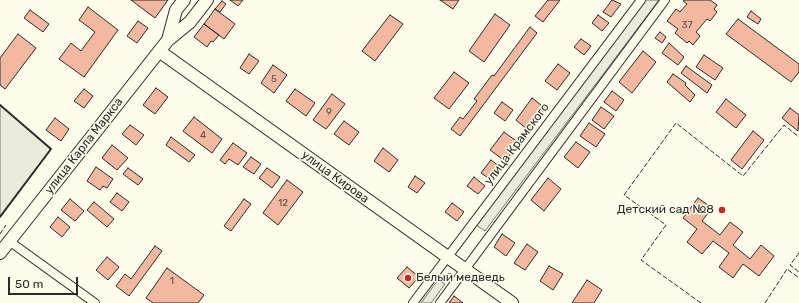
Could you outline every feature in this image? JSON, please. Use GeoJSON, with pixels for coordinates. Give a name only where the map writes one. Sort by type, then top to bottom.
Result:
{"type":"FeatureCollection","features":[{"type":"Feature","properties":{"kind":"main road","name":"улица Карла Маркса"},"geometry":{"type":"LineString","coordinates":[[168,40],[176,10],[184,0]]}},
{"type":"Feature","properties":{"kind":"main road","name":"улица Карла Маркса"},"geometry":{"type":"LineString","coordinates":[[0,253],[168,40],[190,22],[207,0]]}},
{"type":"Feature","properties":{"kind":"main road","name":"улица Кирова"},"geometry":{"type":"LineString","coordinates":[[159,51],[512,303]]}},
{"type":"Feature","properties":{"kind":"street","name":"улица Крамского"},"geometry":{"type":"LineString","coordinates":[[413,303],[641,0]]}},
{"type":"Feature","properties":{"kind":"street"},"geometry":{"type":"LineString","coordinates":[[440,303],[466,270],[665,0]]}},
{"type":"Feature","properties":{"kind":"street"},"geometry":{"type":"LineString","coordinates":[[9,241],[96,303]]}},
{"type":"Feature","properties":{"kind":"shaded area"},"geometry":{"type":"Polygon","coordinates":[[[646,0],[659,0],[485,231],[476,225],[646,0]]]}},
{"type":"Feature","properties":{"kind":"shaded area"},"geometry":{"type":"Polygon","coordinates":[[[0,105],[51,149],[0,217],[0,105]]]}},
{"type":"Feature","properties":{"kind":"shaded area"},"geometry":{"type":"Polygon","coordinates":[[[438,280],[445,284],[431,303],[421,303],[438,280]]]}},
{"type":"Feature","properties":{"kind":"building"},"geometry":{"type":"Polygon","coordinates":[[[131,0],[168,0],[155,18],[131,0]]]}},
{"type":"Feature","properties":{"kind":"building"},"geometry":{"type":"Polygon","coordinates":[[[230,0],[243,0],[238,6],[230,0]]]}},
{"type":"Feature","properties":{"kind":"building"},"geometry":{"type":"Polygon","coordinates":[[[440,0],[459,0],[453,9],[440,0]]]}},
{"type":"Feature","properties":{"kind":"building"},"geometry":{"type":"Polygon","coordinates":[[[548,0],[560,0],[543,22],[535,16],[548,0]]]}},
{"type":"Feature","properties":{"kind":"building"},"geometry":{"type":"Polygon","coordinates":[[[612,0],[621,4],[611,17],[603,12],[612,0]]]}},
{"type":"Feature","properties":{"kind":"building"},"geometry":{"type":"Polygon","coordinates":[[[710,0],[717,5],[714,9],[717,12],[710,21],[707,19],[696,32],[700,36],[693,45],[689,41],[687,43],[675,33],[678,29],[667,21],[676,9],[680,12],[687,4],[683,1],[710,0]]]}},
{"type":"Feature","properties":{"kind":"building"},"geometry":{"type":"Polygon","coordinates":[[[222,1],[226,4],[220,12],[215,9],[222,1]]]}},
{"type":"Feature","properties":{"kind":"building"},"geometry":{"type":"Polygon","coordinates":[[[88,7],[118,30],[84,77],[59,59],[71,43],[81,51],[95,32],[79,20],[88,7]]]}},
{"type":"Feature","properties":{"kind":"building"},"geometry":{"type":"Polygon","coordinates":[[[215,9],[235,24],[224,39],[204,24],[215,9]]]}},
{"type":"Feature","properties":{"kind":"building"},"geometry":{"type":"Polygon","coordinates":[[[30,10],[49,24],[43,32],[24,18],[30,10]]]}},
{"type":"Feature","properties":{"kind":"building"},"geometry":{"type":"Polygon","coordinates":[[[751,11],[761,19],[758,24],[747,17],[751,11]]]}},
{"type":"Feature","properties":{"kind":"building"},"geometry":{"type":"Polygon","coordinates":[[[495,14],[510,25],[484,62],[469,51],[495,14]]]}},
{"type":"Feature","properties":{"kind":"building"},"geometry":{"type":"Polygon","coordinates":[[[390,15],[403,24],[375,61],[362,51],[390,15]]]}},
{"type":"Feature","properties":{"kind":"building"},"geometry":{"type":"Polygon","coordinates":[[[598,15],[609,23],[602,31],[592,23],[598,15]]]}},
{"type":"Feature","properties":{"kind":"building"},"geometry":{"type":"Polygon","coordinates":[[[738,19],[799,64],[799,72],[791,82],[726,34],[738,19]]]}},
{"type":"Feature","properties":{"kind":"building"},"geometry":{"type":"Polygon","coordinates":[[[138,21],[148,28],[137,43],[127,36],[138,21]]]}},
{"type":"Feature","properties":{"kind":"building"},"geometry":{"type":"Polygon","coordinates":[[[204,24],[219,35],[213,42],[211,41],[207,47],[194,37],[204,24]]]}},
{"type":"Feature","properties":{"kind":"building"},"geometry":{"type":"Polygon","coordinates":[[[530,27],[537,33],[460,136],[451,129],[460,117],[463,119],[477,101],[474,99],[492,75],[494,76],[530,27]]]}},
{"type":"Feature","properties":{"kind":"building"},"geometry":{"type":"Polygon","coordinates":[[[660,32],[666,37],[662,43],[655,38],[660,32]]]}},
{"type":"Feature","properties":{"kind":"building"},"geometry":{"type":"Polygon","coordinates":[[[18,34],[36,48],[5,89],[0,85],[0,58],[18,34]]]}},
{"type":"Feature","properties":{"kind":"building"},"geometry":{"type":"Polygon","coordinates":[[[581,39],[591,46],[584,55],[574,47],[581,39]]]}},
{"type":"Feature","properties":{"kind":"building"},"geometry":{"type":"Polygon","coordinates":[[[669,43],[684,57],[678,65],[662,53],[669,43]]]}},
{"type":"Feature","properties":{"kind":"building"},"geometry":{"type":"Polygon","coordinates":[[[643,51],[656,62],[632,93],[619,82],[643,51]]]}},
{"type":"Feature","properties":{"kind":"building"},"geometry":{"type":"Polygon","coordinates":[[[249,54],[259,61],[249,74],[240,68],[249,54]]]}},
{"type":"Feature","properties":{"kind":"building"},"geometry":{"type":"Polygon","coordinates":[[[704,55],[723,68],[715,80],[696,67],[704,55]]]}},
{"type":"Feature","properties":{"kind":"building"},"geometry":{"type":"Polygon","coordinates":[[[558,64],[570,73],[557,90],[545,81],[558,64]]]}},
{"type":"Feature","properties":{"kind":"building"},"geometry":{"type":"Polygon","coordinates":[[[273,65],[287,75],[274,93],[261,83],[273,65]]]}},
{"type":"Feature","properties":{"kind":"building"},"geometry":{"type":"Polygon","coordinates":[[[686,66],[712,85],[707,93],[681,73],[686,66]]]}},
{"type":"Feature","properties":{"kind":"building"},"geometry":{"type":"Polygon","coordinates":[[[454,72],[469,83],[449,109],[434,98],[454,72]]]}},
{"type":"Feature","properties":{"kind":"building"},"geometry":{"type":"Polygon","coordinates":[[[673,74],[686,83],[685,85],[695,95],[690,102],[667,82],[673,74]]]}},
{"type":"Feature","properties":{"kind":"building"},"geometry":{"type":"Polygon","coordinates":[[[156,88],[168,97],[155,114],[143,105],[156,88]]]}},
{"type":"Feature","properties":{"kind":"building"},"geometry":{"type":"Polygon","coordinates":[[[84,89],[93,96],[84,108],[74,101],[84,89]]]}},
{"type":"Feature","properties":{"kind":"building"},"geometry":{"type":"Polygon","coordinates":[[[295,89],[315,103],[306,116],[286,101],[295,89]]]}},
{"type":"Feature","properties":{"kind":"building"},"geometry":{"type":"Polygon","coordinates":[[[612,91],[624,100],[616,111],[604,102],[612,91]]]}},
{"type":"Feature","properties":{"kind":"building"},"geometry":{"type":"Polygon","coordinates":[[[332,94],[345,104],[326,129],[313,120],[332,94]]]}},
{"type":"Feature","properties":{"kind":"building"},"geometry":{"type":"Polygon","coordinates":[[[532,98],[545,108],[528,130],[516,120],[532,98]]]}},
{"type":"Feature","properties":{"kind":"building"},"geometry":{"type":"Polygon","coordinates":[[[726,99],[746,115],[736,128],[716,112],[726,99]]]}},
{"type":"Feature","properties":{"kind":"building"},"geometry":{"type":"Polygon","coordinates":[[[502,102],[513,110],[505,121],[494,113],[502,102]]]}},
{"type":"Feature","properties":{"kind":"building"},"geometry":{"type":"Polygon","coordinates":[[[601,107],[614,116],[604,129],[592,120],[601,107]]]}},
{"type":"Feature","properties":{"kind":"building"},"geometry":{"type":"Polygon","coordinates":[[[790,108],[799,115],[798,131],[782,118],[790,108]]]}},
{"type":"Feature","properties":{"kind":"building"},"geometry":{"type":"Polygon","coordinates":[[[194,117],[222,139],[212,153],[183,131],[194,117]]]}},
{"type":"Feature","properties":{"kind":"building"},"geometry":{"type":"Polygon","coordinates":[[[55,118],[69,129],[61,141],[46,130],[55,118]]]}},
{"type":"Feature","properties":{"kind":"building"},"geometry":{"type":"Polygon","coordinates":[[[344,121],[359,132],[349,145],[334,134],[344,121]]]}},
{"type":"Feature","properties":{"kind":"building"},"geometry":{"type":"Polygon","coordinates":[[[589,123],[605,134],[596,147],[580,136],[589,123]]]}},
{"type":"Feature","properties":{"kind":"building"},"geometry":{"type":"Polygon","coordinates":[[[130,125],[144,135],[136,145],[122,134],[130,125]]]}},
{"type":"Feature","properties":{"kind":"building"},"geometry":{"type":"Polygon","coordinates":[[[753,131],[764,140],[742,169],[731,160],[753,131]]]}},
{"type":"Feature","properties":{"kind":"building"},"geometry":{"type":"Polygon","coordinates":[[[504,132],[519,143],[505,161],[490,150],[504,132]]]}},
{"type":"Feature","properties":{"kind":"building"},"geometry":{"type":"Polygon","coordinates":[[[171,137],[195,155],[189,162],[166,145],[171,137]]]}},
{"type":"Feature","properties":{"kind":"building"},"geometry":{"type":"Polygon","coordinates":[[[576,142],[590,152],[578,168],[564,157],[576,142]]]}},
{"type":"Feature","properties":{"kind":"building"},"geometry":{"type":"Polygon","coordinates":[[[233,143],[247,153],[238,165],[229,159],[225,164],[220,160],[233,143]]]}},
{"type":"Feature","properties":{"kind":"building"},"geometry":{"type":"Polygon","coordinates":[[[112,145],[128,158],[117,170],[102,158],[112,145]]]}},
{"type":"Feature","properties":{"kind":"building"},"geometry":{"type":"Polygon","coordinates":[[[383,148],[398,160],[389,172],[374,161],[383,148]]]}},
{"type":"Feature","properties":{"kind":"building"},"geometry":{"type":"Polygon","coordinates":[[[251,157],[261,164],[254,174],[243,167],[251,157]]]}},
{"type":"Feature","properties":{"kind":"building"},"geometry":{"type":"Polygon","coordinates":[[[491,160],[500,167],[491,180],[481,173],[491,160]]]}},
{"type":"Feature","properties":{"kind":"building"},"geometry":{"type":"Polygon","coordinates":[[[96,167],[113,179],[107,188],[103,186],[100,190],[87,181],[96,167]]]}},
{"type":"Feature","properties":{"kind":"building"},"geometry":{"type":"Polygon","coordinates":[[[128,168],[143,179],[138,185],[123,174],[128,168]]]}},
{"type":"Feature","properties":{"kind":"building"},"geometry":{"type":"Polygon","coordinates":[[[267,168],[280,177],[272,188],[259,178],[267,168]]]}},
{"type":"Feature","properties":{"kind":"building"},"geometry":{"type":"Polygon","coordinates":[[[415,176],[425,183],[417,193],[408,187],[415,176]]]}},
{"type":"Feature","properties":{"kind":"building"},"geometry":{"type":"Polygon","coordinates":[[[474,177],[485,186],[478,194],[467,186],[474,177]]]}},
{"type":"Feature","properties":{"kind":"building"},"geometry":{"type":"Polygon","coordinates":[[[548,178],[561,189],[544,211],[531,200],[548,178]]]}},
{"type":"Feature","properties":{"kind":"building"},"geometry":{"type":"Polygon","coordinates":[[[287,180],[303,192],[278,225],[263,213],[287,180]]]}},
{"type":"Feature","properties":{"kind":"building"},"geometry":{"type":"Polygon","coordinates":[[[117,193],[129,202],[122,211],[110,202],[117,193]]]}},
{"type":"Feature","properties":{"kind":"building"},"geometry":{"type":"Polygon","coordinates":[[[698,198],[712,208],[702,221],[720,235],[730,222],[743,232],[733,245],[750,259],[761,245],[774,256],[759,276],[743,264],[733,278],[719,267],[729,253],[713,241],[702,254],[687,242],[697,229],[683,218],[698,198]]]}},
{"type":"Feature","properties":{"kind":"building"},"geometry":{"type":"Polygon","coordinates":[[[70,199],[84,211],[75,221],[61,210],[70,199]]]}},
{"type":"Feature","properties":{"kind":"building"},"geometry":{"type":"Polygon","coordinates":[[[244,199],[251,204],[231,231],[224,226],[244,199]]]}},
{"type":"Feature","properties":{"kind":"building"},"geometry":{"type":"Polygon","coordinates":[[[94,202],[114,219],[107,227],[87,210],[94,202]]]}},
{"type":"Feature","properties":{"kind":"building"},"geometry":{"type":"Polygon","coordinates":[[[452,203],[464,212],[457,221],[445,212],[452,203]]]}},
{"type":"Feature","properties":{"kind":"building"},"geometry":{"type":"Polygon","coordinates":[[[58,217],[70,227],[62,237],[50,227],[58,217]]]}},
{"type":"Feature","properties":{"kind":"building"},"geometry":{"type":"Polygon","coordinates":[[[502,234],[515,243],[506,256],[494,247],[502,234]]]}},
{"type":"Feature","properties":{"kind":"building"},"geometry":{"type":"Polygon","coordinates":[[[527,244],[538,252],[525,270],[514,263],[527,244]]]}},
{"type":"Feature","properties":{"kind":"building"},"geometry":{"type":"Polygon","coordinates":[[[155,246],[162,251],[129,296],[116,286],[125,274],[131,279],[155,246]]]}},
{"type":"Feature","properties":{"kind":"building"},"geometry":{"type":"Polygon","coordinates":[[[107,257],[119,267],[108,280],[96,270],[107,257]]]}},
{"type":"Feature","properties":{"kind":"building"},"geometry":{"type":"Polygon","coordinates":[[[549,266],[563,274],[553,290],[540,281],[549,266]]]}},
{"type":"Feature","properties":{"kind":"building","name":"Белый медведь"},"geometry":{"type":"Polygon","coordinates":[[[407,267],[419,277],[409,288],[397,278],[407,267]]]}},
{"type":"Feature","properties":{"kind":"building"},"geometry":{"type":"Polygon","coordinates":[[[167,268],[204,295],[198,303],[153,303],[146,298],[167,268]]]}},
{"type":"Feature","properties":{"kind":"building"},"geometry":{"type":"Polygon","coordinates":[[[587,280],[602,290],[594,303],[572,303],[587,280]]]}},
{"type":"Feature","properties":{"kind":"building"},"geometry":{"type":"Polygon","coordinates":[[[454,296],[463,303],[449,303],[454,296]]]}},
{"type":"Feature","properties":{"kind":"fence"},"geometry":{"type":"LineString","coordinates":[[701,303],[641,260],[666,225],[624,195],[676,123],[743,176],[784,125],[799,137]]}},
{"type":"Feature","properties":{"kind":"fence"},"geometry":{"type":"LineString","coordinates":[[0,234],[6,225]]}},
{"type":"Feature","properties":{"kind":"fence"},"geometry":{"type":"LineString","coordinates":[[799,253],[790,265],[799,272]]}},
{"type":"Feature","properties":{"kind":"fence"},"geometry":{"type":"LineString","coordinates":[[765,303],[787,269],[799,278]]}},
{"type":"Feature","properties":{"kind":"wall"},"geometry":{"type":"LineString","coordinates":[[0,105],[51,149],[0,217]]}},
{"type":"Feature","properties":{"kind":"place","name":"Детский сад №8"},"geometry":{"type":"Point","coordinates":[722,210]}},
{"type":"Feature","properties":{"kind":"place","name":"Белый медведь"},"geometry":{"type":"Point","coordinates":[408,278]}}]}
